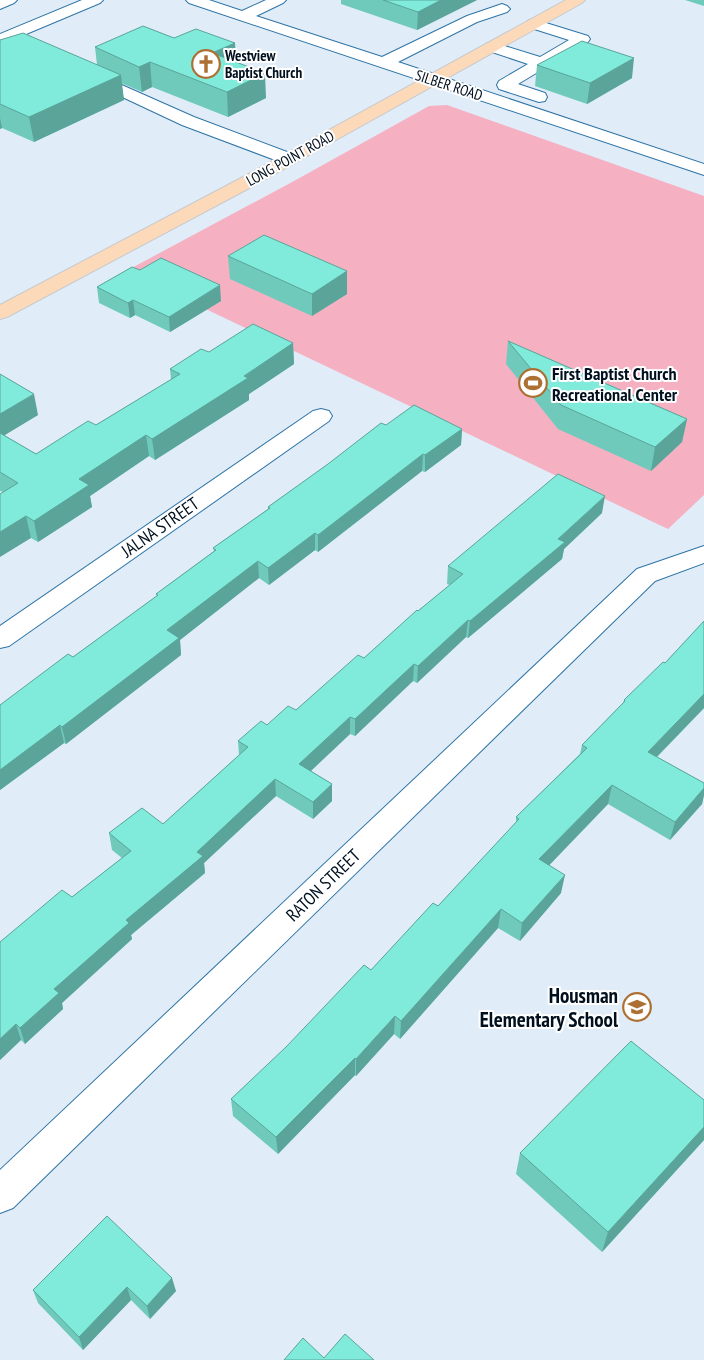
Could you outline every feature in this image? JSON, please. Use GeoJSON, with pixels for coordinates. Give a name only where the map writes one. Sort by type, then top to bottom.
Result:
{"type":"FeatureCollection","features":[{"type":"Feature","properties":{"kind":"main road","name":"LONG POINT ROAD"},"geometry":{"type":"LineString","coordinates":[[0,313],[289,159],[578,0]]}},
{"type":"Feature","properties":{"kind":"street"},"geometry":{"type":"LineString","coordinates":[[0,4],[9,0]]}},
{"type":"Feature","properties":{"kind":"street"},"geometry":{"type":"LineString","coordinates":[[4,34],[95,0]]}},
{"type":"Feature","properties":{"kind":"street","name":"SILBER ROAD"},"geometry":{"type":"LineString","coordinates":[[194,0],[704,170]]}},
{"type":"Feature","properties":{"kind":"street"},"geometry":{"type":"LineString","coordinates":[[243,16],[278,0]]}},
{"type":"Feature","properties":{"kind":"street"},"geometry":{"type":"LineString","coordinates":[[479,2],[582,40],[505,85],[560,104],[544,117]]}},
{"type":"Feature","properties":{"kind":"street"},"geometry":{"type":"LineString","coordinates":[[384,63],[472,19],[502,9]]}},
{"type":"Feature","properties":{"kind":"street"},"geometry":{"type":"LineString","coordinates":[[492,47],[541,63]]}},
{"type":"Feature","properties":{"kind":"street"},"geometry":{"type":"LineString","coordinates":[[74,69],[188,121],[289,159]]}},
{"type":"Feature","properties":{"kind":"street"},"geometry":{"type":"LineString","coordinates":[[489,98],[511,87]]}},
{"type":"Feature","properties":{"kind":"street","name":"JALNA STREET"},"geometry":{"type":"LineString","coordinates":[[0,639],[321,416]]}},
{"type":"Feature","properties":{"kind":"street","name":"RATON STREET"},"geometry":{"type":"LineString","coordinates":[[0,1195],[646,575],[704,554]]}},
{"type":"Feature","properties":{"kind":"shaded area","name":"First Baptist Church Recreational Center"},"geometry":{"type":"Polygon","coordinates":[[[447,105],[704,196],[704,495],[668,529],[126,271],[429,106],[447,105]]]}},
{"type":"Feature","properties":{"kind":"building"},"geometry":{"type":"Polygon","coordinates":[[[383,0],[441,0],[418,12],[383,0]]]}},
{"type":"Feature","properties":{"kind":"building"},"geometry":{"type":"Polygon","coordinates":[[[143,26],[174,38],[196,29],[235,43],[212,53],[265,73],[227,92],[150,62],[139,67],[95,47],[143,26]]]}},
{"type":"Feature","properties":{"kind":"building"},"geometry":{"type":"Polygon","coordinates":[[[23,33],[121,75],[29,117],[0,104],[0,40],[23,33]]]}},
{"type":"Feature","properties":{"kind":"building"},"geometry":{"type":"Polygon","coordinates":[[[582,41],[634,58],[590,83],[537,65],[582,41]]]}},
{"type":"Feature","properties":{"kind":"building"},"geometry":{"type":"Polygon","coordinates":[[[264,235],[347,271],[312,294],[228,256],[264,235]]]}},
{"type":"Feature","properties":{"kind":"building"},"geometry":{"type":"Polygon","coordinates":[[[161,258],[220,285],[169,317],[133,300],[128,303],[97,287],[132,267],[140,270],[161,258]]]}},
{"type":"Feature","properties":{"kind":"building"},"geometry":{"type":"Polygon","coordinates":[[[253,324],[293,343],[244,376],[248,378],[152,439],[146,435],[79,479],[89,485],[34,521],[26,516],[0,532],[0,494],[18,483],[0,472],[0,433],[36,454],[88,421],[96,425],[180,374],[170,369],[201,349],[209,352],[253,324]]]}},
{"type":"Feature","properties":{"kind":"building"},"geometry":{"type":"Polygon","coordinates":[[[508,341],[687,419],[655,447],[561,405],[508,341]]]}},
{"type":"Feature","properties":{"kind":"building"},"geometry":{"type":"Polygon","coordinates":[[[0,374],[34,394],[0,414],[0,374]]]}},
{"type":"Feature","properties":{"kind":"building"},"geometry":{"type":"Polygon","coordinates":[[[414,405],[462,429],[425,455],[423,454],[318,535],[315,533],[268,568],[258,561],[167,630],[179,638],[62,727],[60,725],[0,770],[0,705],[68,654],[73,657],[158,595],[156,594],[216,550],[213,548],[270,508],[268,507],[381,423],[386,425],[414,405]]]}},
{"type":"Feature","properties":{"kind":"building"},"geometry":{"type":"Polygon","coordinates":[[[558,474],[605,496],[558,539],[565,542],[470,621],[468,620],[418,666],[414,664],[355,719],[350,717],[299,764],[332,784],[313,802],[275,779],[197,852],[203,856],[126,920],[129,923],[54,989],[59,993],[20,1028],[16,1024],[0,1039],[0,942],[62,890],[72,897],[131,851],[109,833],[142,808],[163,824],[248,747],[238,741],[261,721],[267,725],[288,706],[296,710],[358,655],[364,658],[417,610],[463,574],[448,566],[558,474]]]}},
{"type":"Feature","properties":{"kind":"building"},"geometry":{"type":"Polygon","coordinates":[[[704,621],[704,694],[648,752],[704,783],[704,788],[675,822],[612,785],[539,859],[565,875],[522,923],[501,909],[401,1021],[395,1016],[356,1059],[276,1137],[231,1099],[286,1047],[364,965],[371,970],[433,903],[438,906],[519,819],[516,817],[587,748],[582,745],[624,700],[663,662],[665,663],[704,621]]]}},
{"type":"Feature","properties":{"kind":"building"},"geometry":{"type":"Polygon","coordinates":[[[631,1041],[704,1100],[704,1127],[608,1232],[520,1153],[631,1041]]]}},
{"type":"Feature","properties":{"kind":"building"},"geometry":{"type":"Polygon","coordinates":[[[107,1216],[172,1278],[147,1306],[127,1287],[79,1337],[33,1290],[107,1216]]]}},
{"type":"Feature","properties":{"kind":"building"},"geometry":{"type":"Polygon","coordinates":[[[345,1334],[374,1360],[284,1360],[303,1338],[324,1358],[345,1334]]]}},
{"type":"Feature","properties":{"kind":"place","name":"Westview Baptist Church"},"geometry":{"type":"Point","coordinates":[206,64]}},
{"type":"Feature","properties":{"kind":"place","name":"First Baptist Church Recreational Center"},"geometry":{"type":"Point","coordinates":[533,383]}},
{"type":"Feature","properties":{"kind":"place","name":"Housman Elementary School"},"geometry":{"type":"Point","coordinates":[637,1007]}}]}
